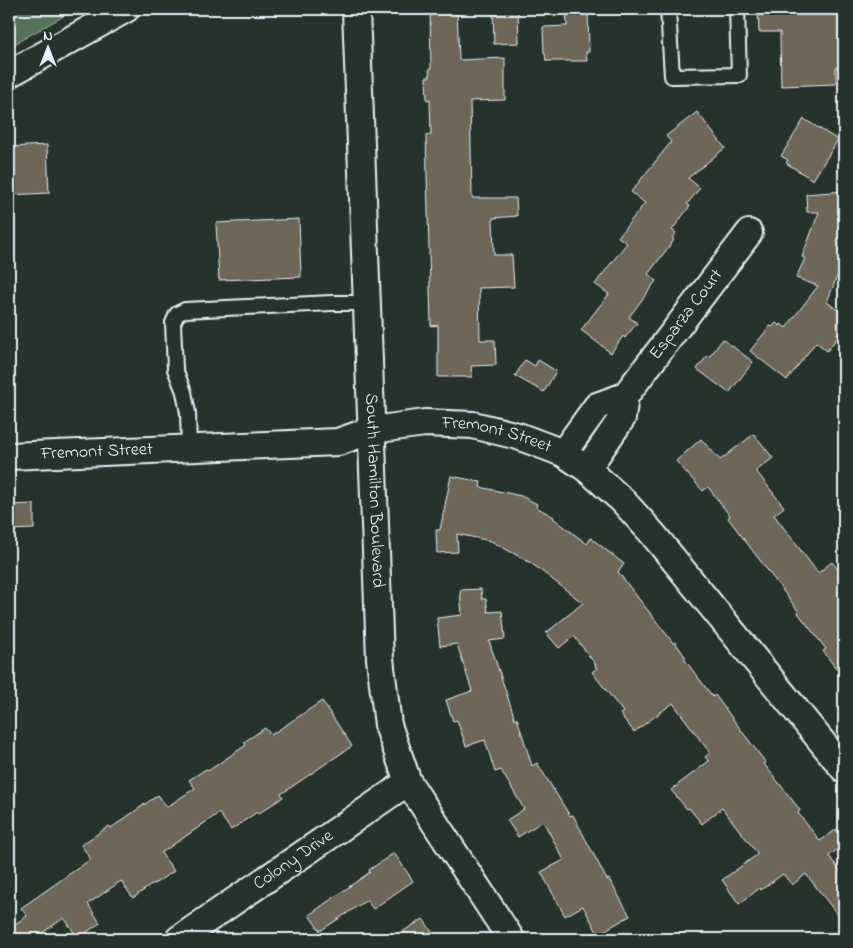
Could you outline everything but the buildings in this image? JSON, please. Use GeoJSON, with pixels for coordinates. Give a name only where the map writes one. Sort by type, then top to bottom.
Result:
{"type":"FeatureCollection","features":[{"type":"Feature","properties":{"kind":"street"},"geometry":{"type":"LineString","coordinates":[[9,74],[126,9]]}},
{"type":"Feature","properties":{"kind":"street","name":"South Hamilton Boulevard"},"geometry":{"type":"LineString","coordinates":[[356,9],[380,659],[388,725],[408,782],[511,939]]}},
{"type":"Feature","properties":{"kind":"street","name":"Esparza Court"},"geometry":{"type":"LineString","coordinates":[[587,469],[622,418],[625,396],[749,233]]}},
{"type":"Feature","properties":{"kind":"street"},"geometry":{"type":"LineString","coordinates":[[563,453],[597,406],[625,396]]}},
{"type":"Feature","properties":{"kind":"street","name":"Fremont Street"},"geometry":{"type":"LineString","coordinates":[[9,456],[338,442],[372,430],[425,423],[473,426],[518,436],[563,453],[587,469],[622,500],[652,533],[844,769]]}},
{"type":"Feature","properties":{"kind":"street","name":"Colony Drive"},"geometry":{"type":"LineString","coordinates":[[179,939],[408,782]]}},
{"type":"Feature","properties":{"kind":"lane"},"geometry":{"type":"LineString","coordinates":[[668,9],[672,76],[739,75],[737,9]]}},
{"type":"Feature","properties":{"kind":"lane"},"geometry":{"type":"LineString","coordinates":[[190,448],[188,413],[184,392],[175,369],[173,323],[177,314],[185,310],[367,303]]}},
{"type":"Feature","properties":{"kind":"green space"},"geometry":{"type":"Polygon","coordinates":[[[9,9],[76,9],[9,47],[9,9]]]}}]}
